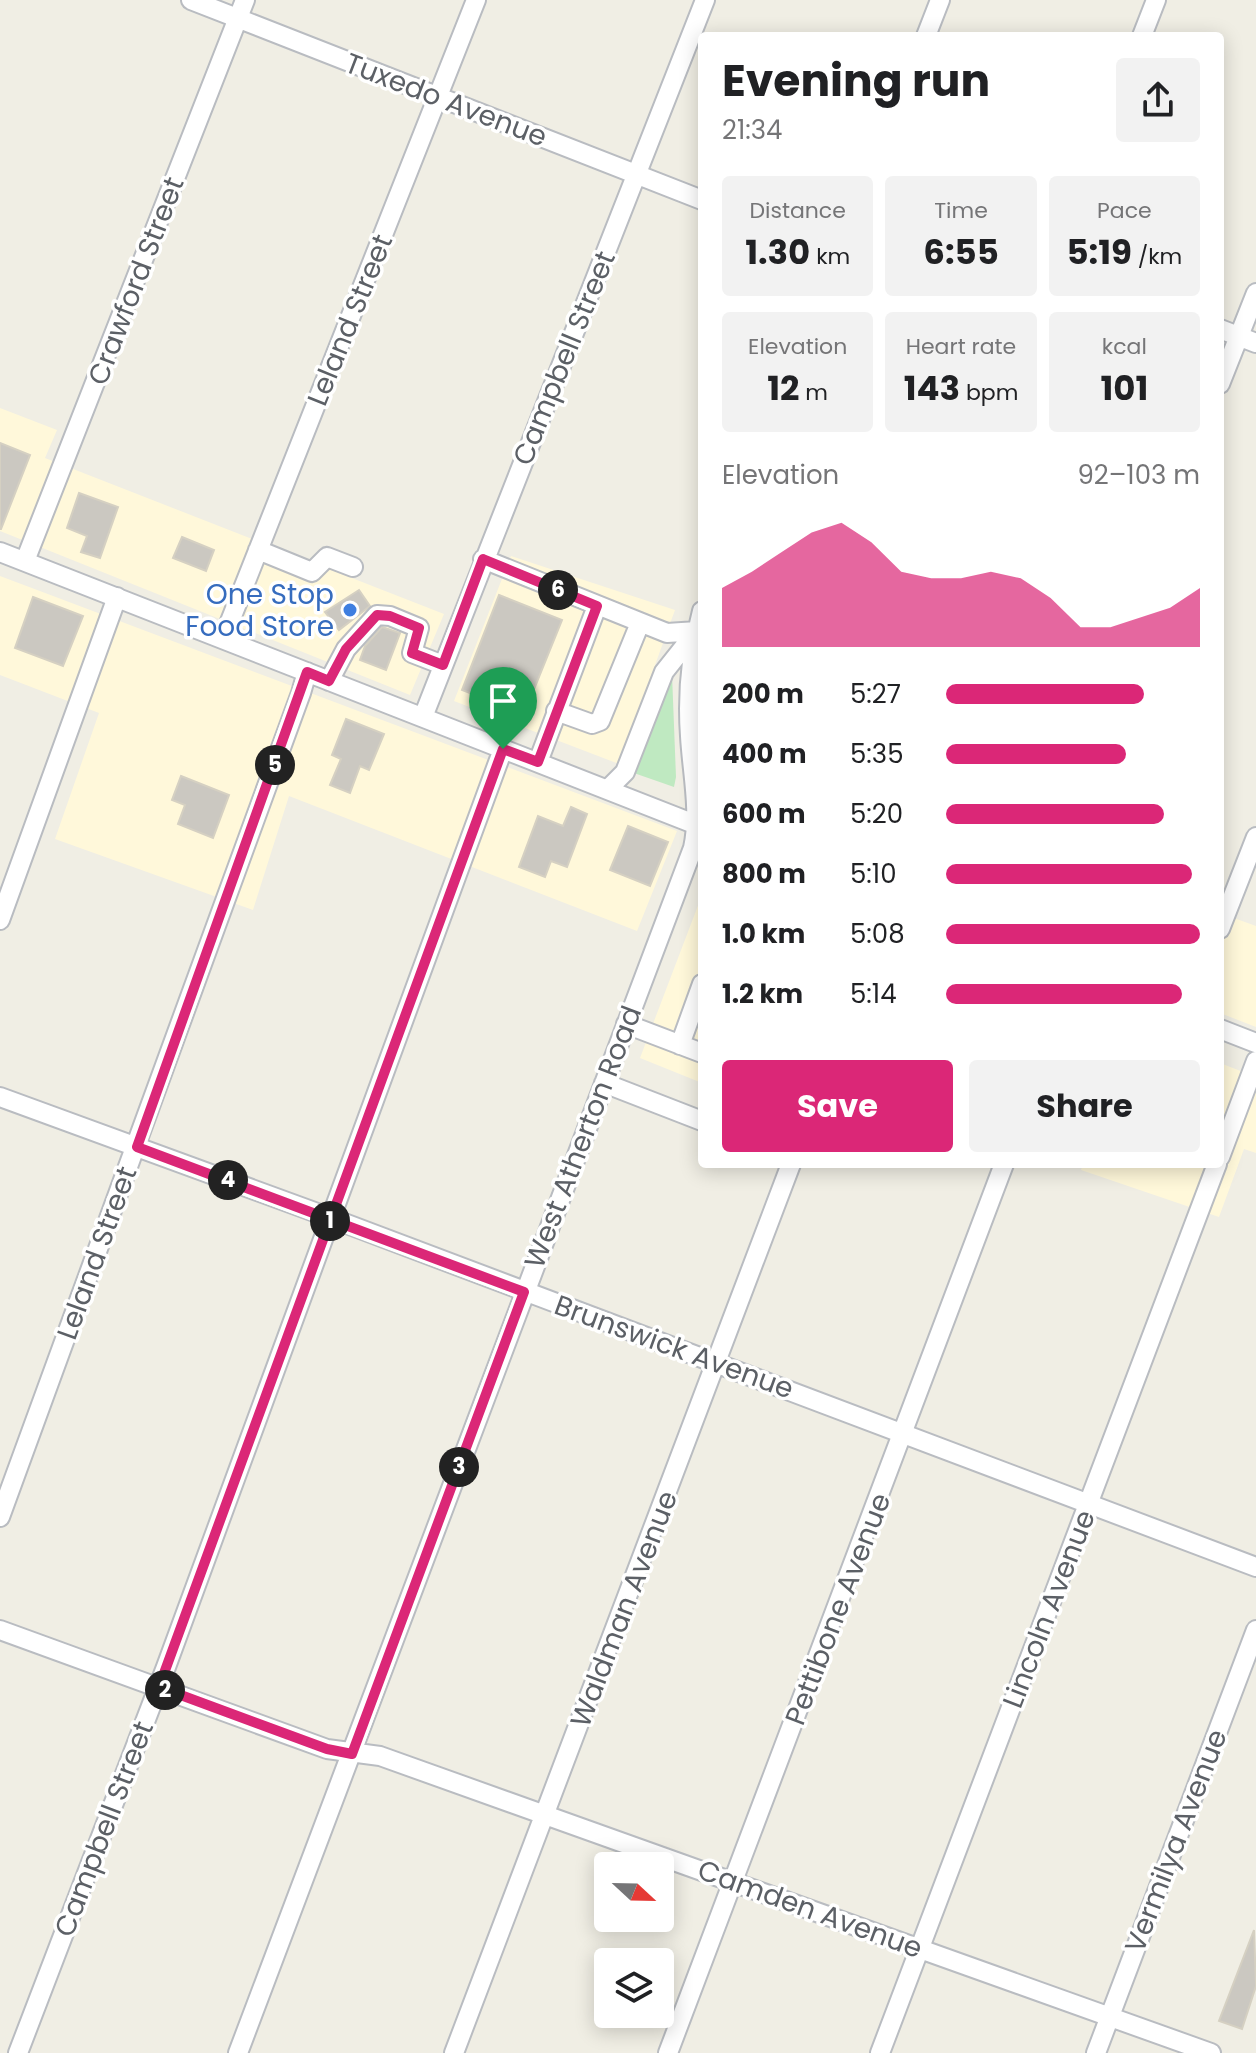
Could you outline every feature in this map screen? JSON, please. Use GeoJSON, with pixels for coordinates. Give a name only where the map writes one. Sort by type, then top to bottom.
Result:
{"type":"FeatureCollection","features":[{"type":"Feature","properties":{"kind":"street","name":"Tuxedo Avenue"},"geometry":{"type":"LineString","coordinates":[[191,0],[698,198]]}},
{"type":"Feature","properties":{"kind":"street","name":"Crawford Street"},"geometry":{"type":"LineString","coordinates":[[25,561],[245,0]]}},
{"type":"Feature","properties":{"kind":"street","name":"Leland Street"},"geometry":{"type":"LineString","coordinates":[[223,639],[476,0]]}},
{"type":"Feature","properties":{"kind":"street","name":"Campbell Street"},"geometry":{"type":"LineString","coordinates":[[423,717],[705,0]]}},
{"type":"Feature","properties":{"kind":"street"},"geometry":{"type":"LineString","coordinates":[[928,32],[940,0]]}},
{"type":"Feature","properties":{"kind":"street"},"geometry":{"type":"LineString","coordinates":[[1144,32],[1156,0]]}},
{"type":"Feature","properties":{"kind":"street"},"geometry":{"type":"LineString","coordinates":[[1224,378],[1248,340],[1256,293]]}},
{"type":"Feature","properties":{"kind":"street"},"geometry":{"type":"LineString","coordinates":[[1224,331],[1248,340]]}},
{"type":"Feature","properties":{"kind":"street"},"geometry":{"type":"LineString","coordinates":[[258,550],[312,572],[327,557],[353,567]]}},
{"type":"Feature","properties":{"kind":"street"},"geometry":{"type":"LineString","coordinates":[[0,552],[698,825]]}},
{"type":"Feature","properties":{"kind":"street"},"geometry":{"type":"LineString","coordinates":[[483,559],[640,623],[698,643]]}},
{"type":"Feature","properties":{"kind":"street"},"geometry":{"type":"LineString","coordinates":[[0,920],[117,597]]}},
{"type":"Feature","properties":{"kind":"street"},"geometry":{"type":"LineString","coordinates":[[538,762],[597,606]]}},
{"type":"Feature","properties":{"kind":"street"},"geometry":{"type":"LineString","coordinates":[[329,681],[346,649],[377,615],[390,616],[419,628],[412,653],[443,665]]}},
{"type":"Feature","properties":{"kind":"street"},"geometry":{"type":"LineString","coordinates":[[556,711],[592,724],[600,721],[640,623]]}},
{"type":"Feature","properties":{"kind":"street"},"geometry":{"type":"LineString","coordinates":[[608,789],[625,772],[664,672],[698,643]]}},
{"type":"Feature","properties":{"kind":"street","name":"West Atherton Road"},"geometry":{"type":"LineString","coordinates":[[698,643],[688,708],[698,806]]}},
{"type":"Feature","properties":{"kind":"street","name":"Leland Street"},"geometry":{"type":"LineString","coordinates":[[0,1517],[137,1147],[307,672]]}},
{"type":"Feature","properties":{"kind":"street","name":"Campbell Street"},"geometry":{"type":"LineString","coordinates":[[18,2053],[159,1687],[503,749]]}},
{"type":"Feature","properties":{"kind":"street","name":"West Atherton Road"},"geometry":{"type":"LineString","coordinates":[[238,2053],[698,832]]}},
{"type":"Feature","properties":{"kind":"street"},"geometry":{"type":"LineString","coordinates":[[1224,919],[1256,837]]}},
{"type":"Feature","properties":{"kind":"street"},"geometry":{"type":"LineString","coordinates":[[680,1045],[698,995]]}},
{"type":"Feature","properties":{"kind":"street"},"geometry":{"type":"LineString","coordinates":[[626,1024],[698,1052]]}},
{"type":"Feature","properties":{"kind":"street"},"geometry":{"type":"LineString","coordinates":[[1224,1031],[1256,1043]]}},
{"type":"Feature","properties":{"kind":"street"},"geometry":{"type":"LineString","coordinates":[[1224,1146],[1256,1061]]}},
{"type":"Feature","properties":{"kind":"street"},"geometry":{"type":"LineString","coordinates":[[604,1083],[698,1119]]}},
{"type":"Feature","properties":{"kind":"street","name":"Brunswick Avenue"},"geometry":{"type":"LineString","coordinates":[[0,1097],[331,1218],[1256,1567]]}},
{"type":"Feature","properties":{"kind":"street","name":"Waldman Avenue"},"geometry":{"type":"LineString","coordinates":[[454,2053],[790,1168]]}},
{"type":"Feature","properties":{"kind":"street","name":"Pettibone Avenue"},"geometry":{"type":"LineString","coordinates":[[668,2053],[905,1434],[1003,1168]]}},
{"type":"Feature","properties":{"kind":"street","name":"Lincoln Avenue"},"geometry":{"type":"LineString","coordinates":[[880,2053],[1215,1168]]}},
{"type":"Feature","properties":{"kind":"street","name":"Camden Avenue"},"geometry":{"type":"LineString","coordinates":[[0,1630],[327,1749],[380,1756],[1211,2053]]}},
{"type":"Feature","properties":{"kind":"street","name":"Vermilya Avenue"},"geometry":{"type":"LineString","coordinates":[[1096,2053],[1256,1630]]}},
{"type":"Feature","properties":{"kind":"shaded area"},"geometry":{"type":"Polygon","coordinates":[[[0,408],[57,430],[45,458],[444,614],[410,695],[0,531],[0,408]]]}},
{"type":"Feature","properties":{"kind":"shaded area"},"geometry":{"type":"Polygon","coordinates":[[[511,556],[675,610],[619,764],[454,701],[511,556]]]}},
{"type":"Feature","properties":{"kind":"shaded area"},"geometry":{"type":"Polygon","coordinates":[[[0,576],[677,831],[637,931],[289,796],[253,910],[55,839],[99,713],[0,675],[0,576]]]}},
{"type":"Feature","properties":{"kind":"shaded area"},"geometry":{"type":"Polygon","coordinates":[[[698,906],[698,1081],[640,1058],[698,906]]]}},
{"type":"Feature","properties":{"kind":"shaded area"},"geometry":{"type":"Polygon","coordinates":[[[1224,914],[1256,926],[1256,1027],[1224,1015],[1224,914]]]}},
{"type":"Feature","properties":{"kind":"shaded area"},"geometry":{"type":"Polygon","coordinates":[[[1224,1065],[1256,1077],[1256,1153],[1244,1149],[1219,1217],[1081,1170],[1224,1168],[1224,1065]]]}},
{"type":"Feature","properties":{"kind":"green space"},"geometry":{"type":"Polygon","coordinates":[[[672,674],[676,777],[674,787],[631,772],[672,674]]]}},
{"type":"Feature","properties":{"kind":"building"},"geometry":{"type":"Polygon","coordinates":[[[0,443],[30,455],[1,529],[0,529],[0,443]]]}},
{"type":"Feature","properties":{"kind":"building"},"geometry":{"type":"Polygon","coordinates":[[[79,493],[118,507],[100,558],[81,552],[87,536],[67,528],[79,493]]]}},
{"type":"Feature","properties":{"kind":"building"},"geometry":{"type":"Polygon","coordinates":[[[182,537],[214,550],[206,571],[173,558],[182,537]]]}},
{"type":"Feature","properties":{"kind":"building"},"geometry":{"type":"Polygon","coordinates":[[[359,590],[370,606],[339,630],[325,612],[359,590]]]}},
{"type":"Feature","properties":{"kind":"building"},"geometry":{"type":"Polygon","coordinates":[[[499,595],[562,620],[524,714],[462,690],[499,595]]]}},
{"type":"Feature","properties":{"kind":"building"},"geometry":{"type":"Polygon","coordinates":[[[33,597],[83,616],[63,666],[15,648],[33,597]]]}},
{"type":"Feature","properties":{"kind":"building"},"geometry":{"type":"Polygon","coordinates":[[[382,627],[400,633],[386,670],[360,660],[365,646],[382,627]]]}},
{"type":"Feature","properties":{"kind":"building"},"geometry":{"type":"Polygon","coordinates":[[[346,719],[384,734],[369,770],[360,766],[350,793],[330,785],[341,759],[332,755],[346,719]]]}},
{"type":"Feature","properties":{"kind":"building"},"geometry":{"type":"Polygon","coordinates":[[[181,776],[229,795],[213,838],[178,824],[185,805],[172,800],[181,776]]]}},
{"type":"Feature","properties":{"kind":"building"},"geometry":{"type":"Polygon","coordinates":[[[571,807],[587,814],[567,867],[551,861],[545,877],[519,867],[538,816],[563,826],[571,807]]]}},
{"type":"Feature","properties":{"kind":"building"},"geometry":{"type":"Polygon","coordinates":[[[628,826],[668,842],[650,886],[610,870],[628,826]]]}},
{"type":"Feature","properties":{"kind":"building"},"geometry":{"type":"Polygon","coordinates":[[[1254,1930],[1256,1986],[1242,2029],[1219,2021],[1254,1930]]]}},
{"type":"Feature","properties":{"kind":"place","name":"One Stop Food Store"},"geometry":{"type":"Point","coordinates":[350,610]}},
{"type":"Feature","properties":{"kind":"route"},"geometry":{"type":"LineString","coordinates":[[503,749],[338,1199],[331,1218],[324,1237],[206,1560],[159,1687],[327,1749],[352,1754],[524,1292],[331,1218],[137,1147],[307,672],[329,681],[346,649],[377,615],[390,616],[419,628],[412,653],[443,665],[483,559],[597,606],[538,762],[503,749]]}}]}
